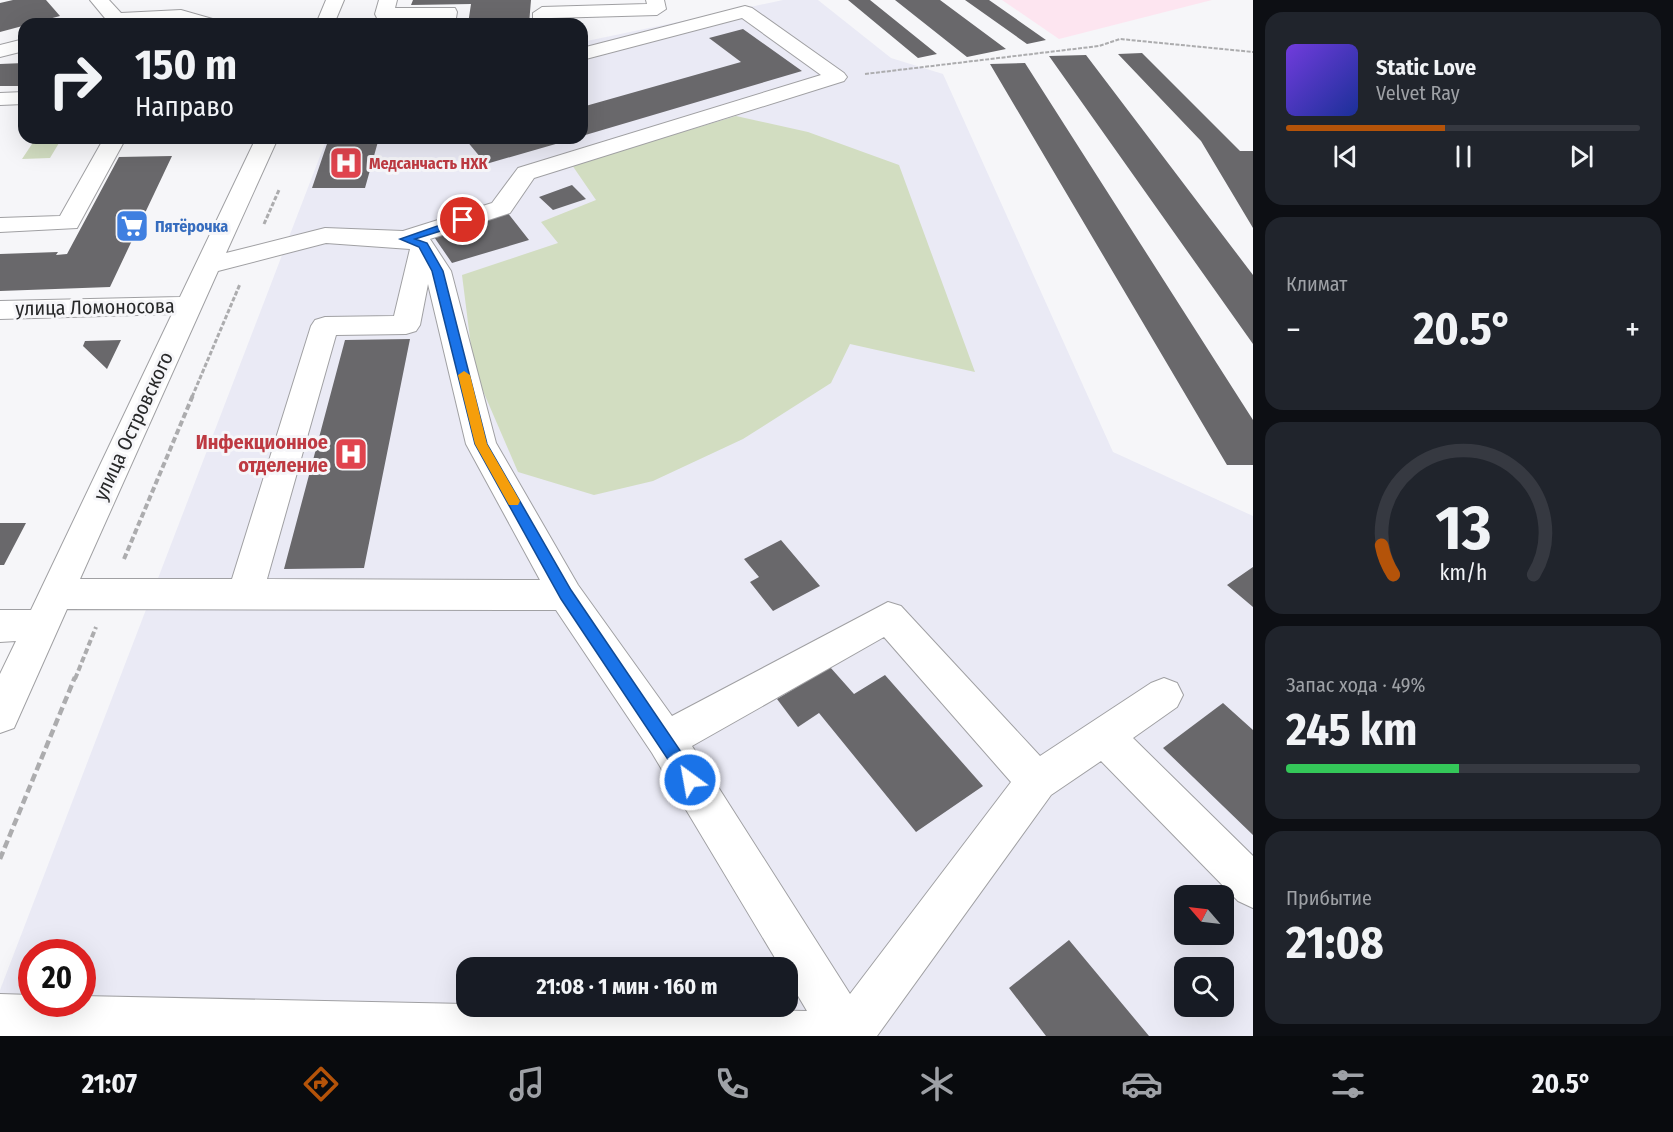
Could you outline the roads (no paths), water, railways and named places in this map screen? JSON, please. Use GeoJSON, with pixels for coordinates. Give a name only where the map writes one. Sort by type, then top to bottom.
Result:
{"type":"FeatureCollection","features":[{"type":"Feature","properties":{"kind":"street"},"geometry":{"type":"LineString","coordinates":[[99,0],[106,18]]}},
{"type":"Feature","properties":{"kind":"street"},"geometry":{"type":"LineString","coordinates":[[139,0],[154,16]]}},
{"type":"Feature","properties":{"kind":"street"},"geometry":{"type":"LineString","coordinates":[[328,18],[335,0]]}},
{"type":"Feature","properties":{"kind":"street"},"geometry":{"type":"LineString","coordinates":[[388,0],[384,14],[448,12],[447,18]]}},
{"type":"Feature","properties":{"kind":"street"},"geometry":{"type":"LineString","coordinates":[[542,18],[542,13],[657,9],[655,0]]}},
{"type":"Feature","properties":{"kind":"street"},"geometry":{"type":"LineString","coordinates":[[138,18],[186,8],[200,18]]}},
{"type":"Feature","properties":{"kind":"street"},"geometry":{"type":"LineString","coordinates":[[208,266],[325,235],[414,242],[501,208],[526,173],[837,77],[745,12],[588,52]]}},
{"type":"Feature","properties":{"kind":"street"},"geometry":{"type":"LineString","coordinates":[[0,51],[18,46]]}},
{"type":"Feature","properties":{"kind":"street"},"geometry":{"type":"LineString","coordinates":[[0,99],[18,98]]}},
{"type":"Feature","properties":{"kind":"street"},"geometry":{"type":"LineString","coordinates":[[0,225],[68,223],[112,144]]}},
{"type":"Feature","properties":{"kind":"street","name":"улица Островского"},"geometry":{"type":"LineString","coordinates":[[0,715],[264,144]]}},
{"type":"Feature","properties":{"kind":"street"},"geometry":{"type":"LineString","coordinates":[[245,593],[325,326],[406,325],[414,242]]}},
{"type":"Feature","properties":{"kind":"street"},"geometry":{"type":"LineString","coordinates":[[414,242],[438,271],[481,444],[566,595],[666,740],[849,1036]]}},
{"type":"Feature","properties":{"kind":"street","name":"улица Ломоносова"},"geometry":{"type":"LineString","coordinates":[[0,310],[190,305]]}},
{"type":"Feature","properties":{"kind":"street"},"geometry":{"type":"LineString","coordinates":[[0,626],[110,593],[566,595]]}},
{"type":"Feature","properties":{"kind":"street"},"geometry":{"type":"LineString","coordinates":[[666,740],[888,617],[1037,781]]}},
{"type":"Feature","properties":{"kind":"street"},"geometry":{"type":"LineString","coordinates":[[849,1036],[1037,781],[1164,695]]}},
{"type":"Feature","properties":{"kind":"street"},"geometry":{"type":"LineString","coordinates":[[1103,736],[1253,886]]}},
{"type":"Feature","properties":{"kind":"street"},"geometry":{"type":"LineString","coordinates":[[0,1018],[191,1029],[849,1036]]}},
{"type":"Feature","properties":{"kind":"place","name":"Медсанчасть НХК"},"geometry":{"type":"Point","coordinates":[346,163]}},
{"type":"Feature","properties":{"kind":"place","name":"Пятёрочка"},"geometry":{"type":"Point","coordinates":[132,226]}},
{"type":"Feature","properties":{"kind":"place","name":"Инфекционное отделение"},"geometry":{"type":"Point","coordinates":[351,454]}}]}
